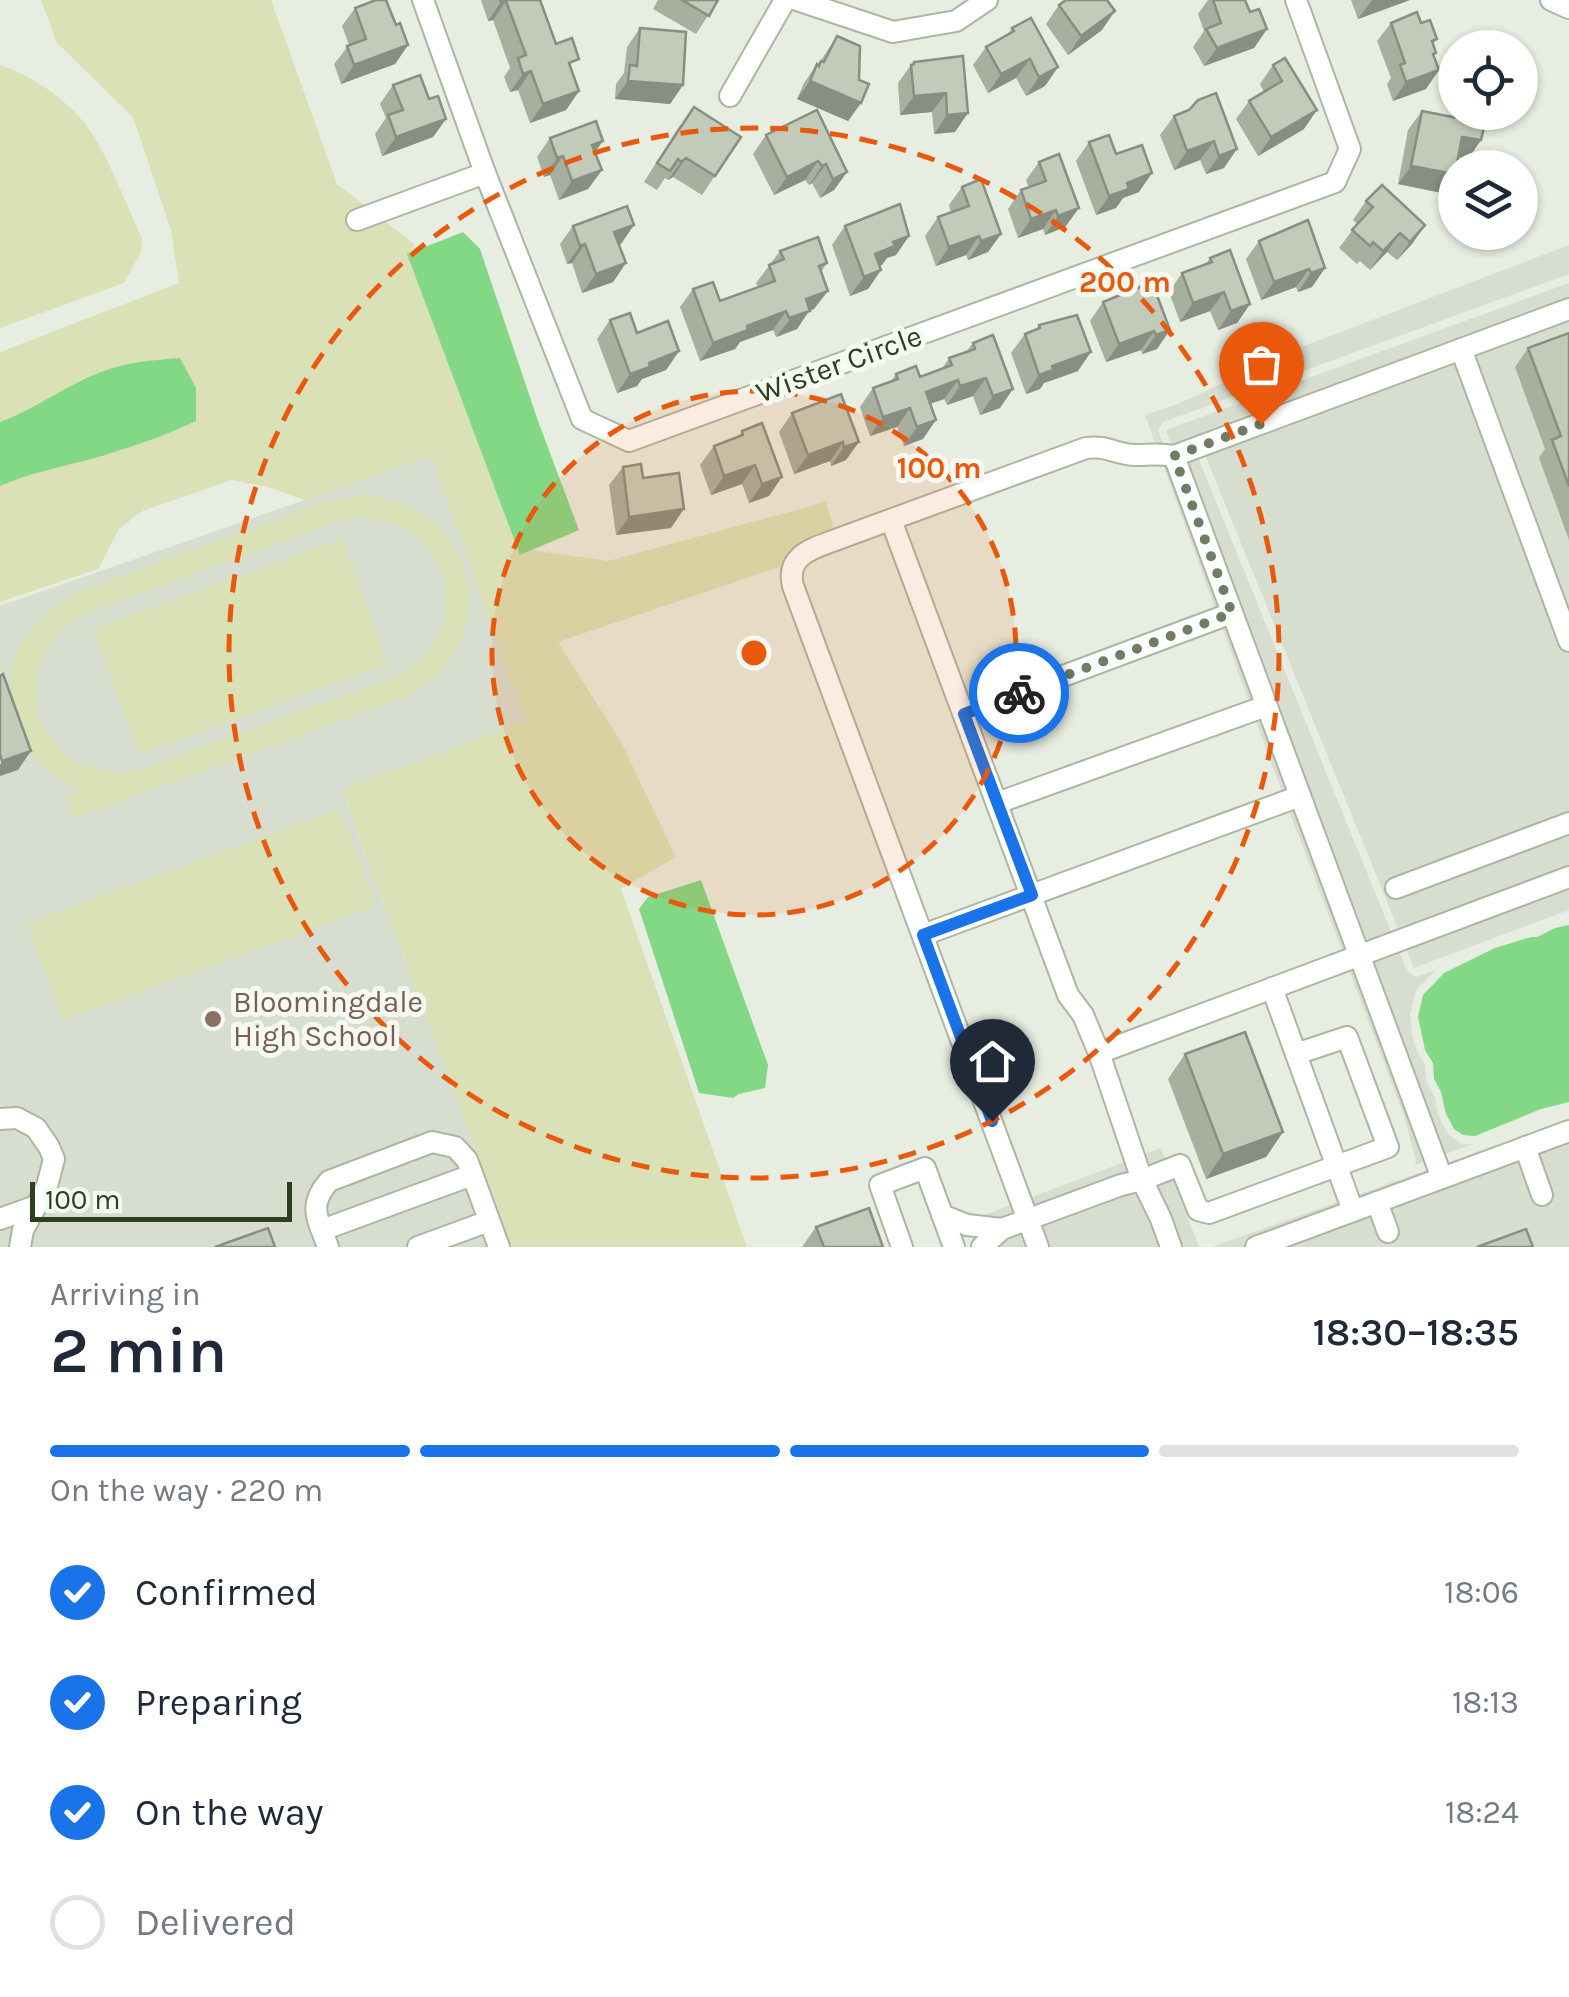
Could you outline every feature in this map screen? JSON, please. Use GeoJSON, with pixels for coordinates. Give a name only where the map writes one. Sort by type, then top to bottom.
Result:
{"type":"FeatureCollection","features":[{"type":"Feature","properties":{"kind":"street","name":"Wister Circle"},"geometry":{"type":"LineString","coordinates":[[423,0],[484,174],[582,419],[630,441],[1335,182],[1350,149],[1296,0]]}},
{"type":"Feature","properties":{"kind":"street"},"geometry":{"type":"LineString","coordinates":[[730,96],[785,0]]}},
{"type":"Feature","properties":{"kind":"street"},"geometry":{"type":"LineString","coordinates":[[797,0],[894,32],[956,20],[987,0]]}},
{"type":"Feature","properties":{"kind":"street"},"geometry":{"type":"LineString","coordinates":[[1551,0],[1569,8]]}},
{"type":"Feature","properties":{"kind":"street"},"geometry":{"type":"LineString","coordinates":[[357,220],[484,174]]}},
{"type":"Feature","properties":{"kind":"street"},"geometry":{"type":"LineString","coordinates":[[1038,1247],[790,575],[794,563],[801,554],[1086,448],[1099,446],[1136,455],[1174,456],[1569,310]]}},
{"type":"Feature","properties":{"kind":"street"},"geometry":{"type":"LineString","coordinates":[[1461,350],[1569,642]]}},
{"type":"Feature","properties":{"kind":"street"},"geometry":{"type":"LineString","coordinates":[[1174,456],[1442,1178]]}},
{"type":"Feature","properties":{"kind":"street"},"geometry":{"type":"LineString","coordinates":[[891,520],[1068,995],[1083,1015],[1099,1053],[1142,1180],[1171,1247]]}},
{"type":"Feature","properties":{"kind":"street"},"geometry":{"type":"LineString","coordinates":[[964,714],[1232,613]]}},
{"type":"Feature","properties":{"kind":"street"},"geometry":{"type":"LineString","coordinates":[[998,803],[1266,706]]}},
{"type":"Feature","properties":{"kind":"street"},"geometry":{"type":"LineString","coordinates":[[923,935],[1300,796]]}},
{"type":"Feature","properties":{"kind":"street"},"geometry":{"type":"LineString","coordinates":[[1396,888],[1569,824]]}},
{"type":"Feature","properties":{"kind":"street"},"geometry":{"type":"LineString","coordinates":[[1099,1053],[1569,878]]}},
{"type":"Feature","properties":{"kind":"street"},"geometry":{"type":"LineString","coordinates":[[1272,988],[1353,1211]]}},
{"type":"Feature","properties":{"kind":"street"},"geometry":{"type":"LineString","coordinates":[[982,1247],[1002,1229],[1180,1165],[1198,1210],[1209,1213],[1388,1147],[1348,1037],[1296,1054]]}},
{"type":"Feature","properties":{"kind":"street"},"geometry":{"type":"LineString","coordinates":[[0,1119],[17,1118],[36,1128],[54,1159],[47,1186],[23,1230],[20,1247]]}},
{"type":"Feature","properties":{"kind":"street"},"geometry":{"type":"LineString","coordinates":[[1256,1247],[1569,1131]]}},
{"type":"Feature","properties":{"kind":"street"},"geometry":{"type":"LineString","coordinates":[[472,1175],[325,1239],[314,1209],[320,1192],[329,1182],[432,1142],[454,1147],[467,1160],[499,1247]]}},
{"type":"Feature","properties":{"kind":"street"},"geometry":{"type":"LineString","coordinates":[[1524,1147],[1542,1195]]}},
{"type":"Feature","properties":{"kind":"street"},"geometry":{"type":"LineString","coordinates":[[902,1247],[880,1185],[924,1168],[954,1247]]}},
{"type":"Feature","properties":{"kind":"street"},"geometry":{"type":"LineString","coordinates":[[1377,1202],[1388,1232]]}},
{"type":"Feature","properties":{"kind":"street"},"geometry":{"type":"LineString","coordinates":[[0,1219],[36,1206]]}},
{"type":"Feature","properties":{"kind":"street"},"geometry":{"type":"LineString","coordinates":[[942,1215],[967,1225],[1002,1229]]}},
{"type":"Feature","properties":{"kind":"street"},"geometry":{"type":"LineString","coordinates":[[418,1247],[490,1222]]}},
{"type":"Feature","properties":{"kind":"shaded area"},"geometry":{"type":"Polygon","coordinates":[[[41,0],[271,0],[337,184],[413,243],[525,549],[608,561],[826,502],[839,547],[558,642],[621,742],[676,857],[621,889],[747,1247],[511,1247],[342,790],[526,721],[431,456],[305,500],[232,480],[142,511],[119,529],[98,569],[0,602],[0,352],[179,283],[171,230],[133,117],[57,43],[41,0]]]}},
{"type":"Feature","properties":{"kind":"shaded area"},"geometry":{"type":"Polygon","coordinates":[[[0,65],[54,94],[88,128],[109,164],[142,239],[141,252],[124,283],[0,328],[0,65]]]}},
{"type":"Feature","properties":{"kind":"shaded area"},"geometry":{"type":"Polygon","coordinates":[[[463,232],[480,249],[579,530],[520,555],[407,254],[463,232]]]}},
{"type":"Feature","properties":{"kind":"shaded area"},"geometry":{"type":"Polygon","coordinates":[[[1569,245],[1569,274],[1163,422],[1158,430],[1166,451],[1195,450],[1407,971],[1415,977],[1436,970],[1416,990],[1410,1015],[1412,1034],[1447,1133],[1461,1144],[1473,1144],[1415,1165],[1404,1116],[1145,415],[1178,404],[1299,348],[1569,245]]]}},
{"type":"Feature","properties":{"kind":"shaded area"},"geometry":{"type":"Polygon","coordinates":[[[1569,283],[1569,910],[1414,968],[1199,440],[1173,449],[1166,430],[1569,283]]]}},
{"type":"Feature","properties":{"kind":"shaded area"},"geometry":{"type":"Polygon","coordinates":[[[180,358],[196,388],[196,421],[131,447],[0,486],[0,422],[110,369],[180,358]]]}},
{"type":"Feature","properties":{"kind":"shaded area","name":"Bloomingdale High School"},"geometry":{"type":"Polygon","coordinates":[[[431,456],[527,722],[342,791],[511,1247],[0,1247],[0,606],[431,456]]]}},
{"type":"Feature","properties":{"kind":"shaded area"},"geometry":{"type":"Polygon","coordinates":[[[360,495],[401,503],[433,522],[456,549],[467,580],[468,614],[458,647],[435,676],[400,699],[74,818],[66,797],[82,791],[39,763],[26,744],[11,701],[13,662],[28,632],[52,609],[80,591],[328,501],[360,495]],[[361,517],[335,522],[88,613],[60,632],[43,657],[36,684],[38,712],[50,737],[69,758],[97,770],[132,772],[392,678],[420,660],[437,636],[446,611],[445,584],[436,560],[419,539],[393,524],[361,517]]]}},
{"type":"Feature","properties":{"kind":"shaded area"},"geometry":{"type":"Polygon","coordinates":[[[342,539],[388,664],[139,754],[93,629],[342,539]]]}},
{"type":"Feature","properties":{"kind":"shaded area"},"geometry":{"type":"Polygon","coordinates":[[[340,809],[376,906],[63,1020],[27,923],[340,809]]]}},
{"type":"Feature","properties":{"kind":"shaded area"},"geometry":{"type":"Polygon","coordinates":[[[701,880],[768,1065],[765,1088],[733,1098],[699,1093],[639,909],[648,897],[701,880]]]}},
{"type":"Feature","properties":{"kind":"shaded area"},"geometry":{"type":"Polygon","coordinates":[[[1569,925],[1569,1102],[1475,1136],[1463,1135],[1454,1129],[1446,1114],[1433,1063],[1425,1050],[1418,1017],[1423,995],[1444,973],[1495,948],[1569,925]]]}},
{"type":"Feature","properties":{"kind":"shaded area"},"geometry":{"type":"Polygon","coordinates":[[[1569,1119],[1569,1247],[1212,1247],[1569,1119]]]}},
{"type":"Feature","properties":{"kind":"shaded area"},"geometry":{"type":"Polygon","coordinates":[[[1161,1148],[1199,1247],[996,1247],[985,1215],[1161,1148]]]}},
{"type":"Feature","properties":{"kind":"building"},"geometry":{"type":"Polygon","coordinates":[[[386,0],[408,45],[354,65],[347,46],[366,39],[355,8],[386,0]]]}},
{"type":"Feature","properties":{"kind":"building"},"geometry":{"type":"Polygon","coordinates":[[[500,0],[540,0],[556,44],[572,38],[579,59],[569,63],[579,91],[543,104],[531,71],[523,74],[518,58],[526,55],[506,1],[500,0]]]}},
{"type":"Feature","properties":{"kind":"building"},"geometry":{"type":"Polygon","coordinates":[[[682,0],[718,0],[709,16],[682,0]]]}},
{"type":"Feature","properties":{"kind":"building"},"geometry":{"type":"Polygon","coordinates":[[[1066,0],[1107,0],[1115,11],[1081,36],[1059,5],[1066,0]]]}},
{"type":"Feature","properties":{"kind":"building"},"geometry":{"type":"Polygon","coordinates":[[[1213,0],[1245,0],[1250,12],[1259,9],[1267,29],[1217,48],[1206,29],[1221,23],[1213,0]]]}},
{"type":"Feature","properties":{"kind":"building"},"geometry":{"type":"Polygon","coordinates":[[[1417,12],[1421,23],[1430,20],[1437,39],[1432,41],[1438,70],[1406,82],[1400,65],[1405,63],[1391,23],[1417,12]]]}},
{"type":"Feature","properties":{"kind":"building"},"geometry":{"type":"Polygon","coordinates":[[[1031,18],[1058,67],[1039,77],[1030,59],[1001,74],[986,47],[1031,18]]]}},
{"type":"Feature","properties":{"kind":"building"},"geometry":{"type":"Polygon","coordinates":[[[640,28],[686,32],[683,85],[628,81],[630,65],[637,66],[640,28]]]}},
{"type":"Feature","properties":{"kind":"building"},"geometry":{"type":"Polygon","coordinates":[[[837,36],[860,46],[859,80],[869,84],[861,103],[810,81],[837,36]]]}},
{"type":"Feature","properties":{"kind":"building"},"geometry":{"type":"Polygon","coordinates":[[[963,56],[968,113],[947,115],[946,93],[914,96],[914,62],[963,56]]]}},
{"type":"Feature","properties":{"kind":"building"},"geometry":{"type":"Polygon","coordinates":[[[1285,58],[1317,110],[1271,137],[1249,101],[1282,81],[1273,65],[1285,58]]]}},
{"type":"Feature","properties":{"kind":"building"},"geometry":{"type":"Polygon","coordinates":[[[420,75],[429,99],[438,96],[446,119],[396,137],[388,115],[403,110],[393,85],[420,75]]]}},
{"type":"Feature","properties":{"kind":"building"},"geometry":{"type":"Polygon","coordinates":[[[1216,93],[1237,149],[1219,156],[1214,141],[1187,151],[1174,116],[1216,93]]]}},
{"type":"Feature","properties":{"kind":"building"},"geometry":{"type":"Polygon","coordinates":[[[694,107],[741,137],[715,176],[686,158],[681,162],[678,159],[670,171],[657,163],[694,107]]]}},
{"type":"Feature","properties":{"kind":"building"},"geometry":{"type":"Polygon","coordinates":[[[817,110],[847,172],[833,179],[826,164],[822,166],[818,161],[787,177],[766,135],[817,110]]]}},
{"type":"Feature","properties":{"kind":"building"},"geometry":{"type":"Polygon","coordinates":[[[1422,111],[1438,114],[1438,130],[1483,130],[1481,140],[1462,137],[1460,150],[1438,150],[1438,171],[1411,166],[1422,111]]]}},
{"type":"Feature","properties":{"kind":"building"},"geometry":{"type":"Polygon","coordinates":[[[596,121],[603,141],[592,145],[602,170],[572,181],[563,156],[557,158],[550,138],[596,121]]]}},
{"type":"Feature","properties":{"kind":"building"},"geometry":{"type":"Polygon","coordinates":[[[1109,135],[1116,154],[1142,145],[1152,173],[1127,183],[1129,189],[1109,196],[1089,142],[1109,135]]]}},
{"type":"Feature","properties":{"kind":"building"},"geometry":{"type":"Polygon","coordinates":[[[1059,154],[1079,208],[1058,216],[1056,210],[1031,219],[1021,190],[1046,181],[1039,162],[1059,154]]]}},
{"type":"Feature","properties":{"kind":"building"},"geometry":{"type":"Polygon","coordinates":[[[981,179],[1001,234],[981,241],[979,236],[949,247],[938,217],[969,206],[962,187],[981,179]]]}},
{"type":"Feature","properties":{"kind":"building"},"geometry":{"type":"Polygon","coordinates":[[[1382,185],[1425,225],[1410,242],[1400,233],[1383,251],[1373,242],[1370,246],[1352,230],[1373,207],[1366,201],[1382,185]]]}},
{"type":"Feature","properties":{"kind":"building"},"geometry":{"type":"Polygon","coordinates":[[[900,204],[909,236],[875,254],[881,270],[864,277],[845,226],[900,204]]]}},
{"type":"Feature","properties":{"kind":"building"},"geometry":{"type":"Polygon","coordinates":[[[627,206],[634,225],[614,232],[626,263],[596,274],[585,244],[580,246],[573,226],[627,206]]]}},
{"type":"Feature","properties":{"kind":"building"},"geometry":{"type":"Polygon","coordinates":[[[1308,220],[1325,268],[1311,273],[1309,269],[1274,282],[1259,241],[1308,220]]]}},
{"type":"Feature","properties":{"kind":"building"},"geometry":{"type":"Polygon","coordinates":[[[818,237],[827,263],[819,266],[828,291],[806,299],[810,311],[789,318],[786,311],[713,343],[693,289],[713,282],[720,301],[775,281],[769,265],[784,259],[780,251],[818,237]]]}},
{"type":"Feature","properties":{"kind":"building"},"geometry":{"type":"Polygon","coordinates":[[[1230,250],[1250,304],[1231,311],[1224,292],[1193,303],[1182,273],[1212,262],[1210,258],[1230,250]]]}},
{"type":"Feature","properties":{"kind":"building"},"geometry":{"type":"Polygon","coordinates":[[[1152,282],[1170,330],[1156,335],[1154,331],[1119,344],[1103,302],[1152,282]]]}},
{"type":"Feature","properties":{"kind":"building"},"geometry":{"type":"Polygon","coordinates":[[[630,313],[637,333],[668,321],[679,351],[630,374],[610,320],[630,313]]]}},
{"type":"Feature","properties":{"kind":"building"},"geometry":{"type":"Polygon","coordinates":[[[1077,315],[1091,352],[1039,375],[1025,334],[1040,328],[1039,325],[1077,315]]]}},
{"type":"Feature","properties":{"kind":"building"},"geometry":{"type":"Polygon","coordinates":[[[1569,333],[1569,486],[1552,440],[1561,436],[1528,348],[1569,333]]]}},
{"type":"Feature","properties":{"kind":"building"},"geometry":{"type":"Polygon","coordinates":[[[993,335],[1013,389],[993,396],[986,378],[960,386],[958,380],[926,392],[936,420],[917,427],[910,408],[883,417],[873,388],[898,379],[896,374],[916,366],[920,377],[952,365],[949,358],[975,349],[973,343],[993,335]]]}},
{"type":"Feature","properties":{"kind":"building"},"geometry":{"type":"Polygon","coordinates":[[[841,394],[859,442],[844,447],[843,442],[808,455],[792,413],[841,394]]]}},
{"type":"Feature","properties":{"kind":"building"},"geometry":{"type":"Polygon","coordinates":[[[762,423],[782,477],[762,484],[755,465],[724,476],[714,446],[762,423]]]}},
{"type":"Feature","properties":{"kind":"building"},"geometry":{"type":"Polygon","coordinates":[[[641,464],[643,478],[679,473],[684,509],[629,517],[623,467],[641,464]]]}},
{"type":"Feature","properties":{"kind":"building"},"geometry":{"type":"Polygon","coordinates":[[[3,674],[31,751],[2,761],[0,676],[3,674]]]}},
{"type":"Feature","properties":{"kind":"building"},"geometry":{"type":"Polygon","coordinates":[[[1245,1032],[1283,1132],[1223,1154],[1185,1054],[1245,1032]]]}},
{"type":"Feature","properties":{"kind":"building"},"geometry":{"type":"Polygon","coordinates":[[[869,1208],[883,1247],[824,1247],[816,1227],[869,1208]]]}},
{"type":"Feature","properties":{"kind":"building"},"geometry":{"type":"Polygon","coordinates":[[[268,1228],[275,1247],[215,1247],[268,1228]]]}},
{"type":"Feature","properties":{"kind":"building"},"geometry":{"type":"Polygon","coordinates":[[[1526,1229],[1533,1247],[1477,1247],[1526,1229]]]}},
{"type":"Feature","properties":{"kind":"way so far"},"geometry":{"type":"LineString","coordinates":[[1019,693],[1232,613],[1174,456],[1261,424]]}},
{"type":"Feature","properties":{"kind":"place","name":"Bloomingdale High School"},"geometry":{"type":"Point","coordinates":[213,1019]}},
{"type":"Feature","properties":{"kind":"route"},"geometry":{"type":"LineString","coordinates":[[992,1121],[923,935],[1032,895],[964,714],[1019,693]]}}]}
